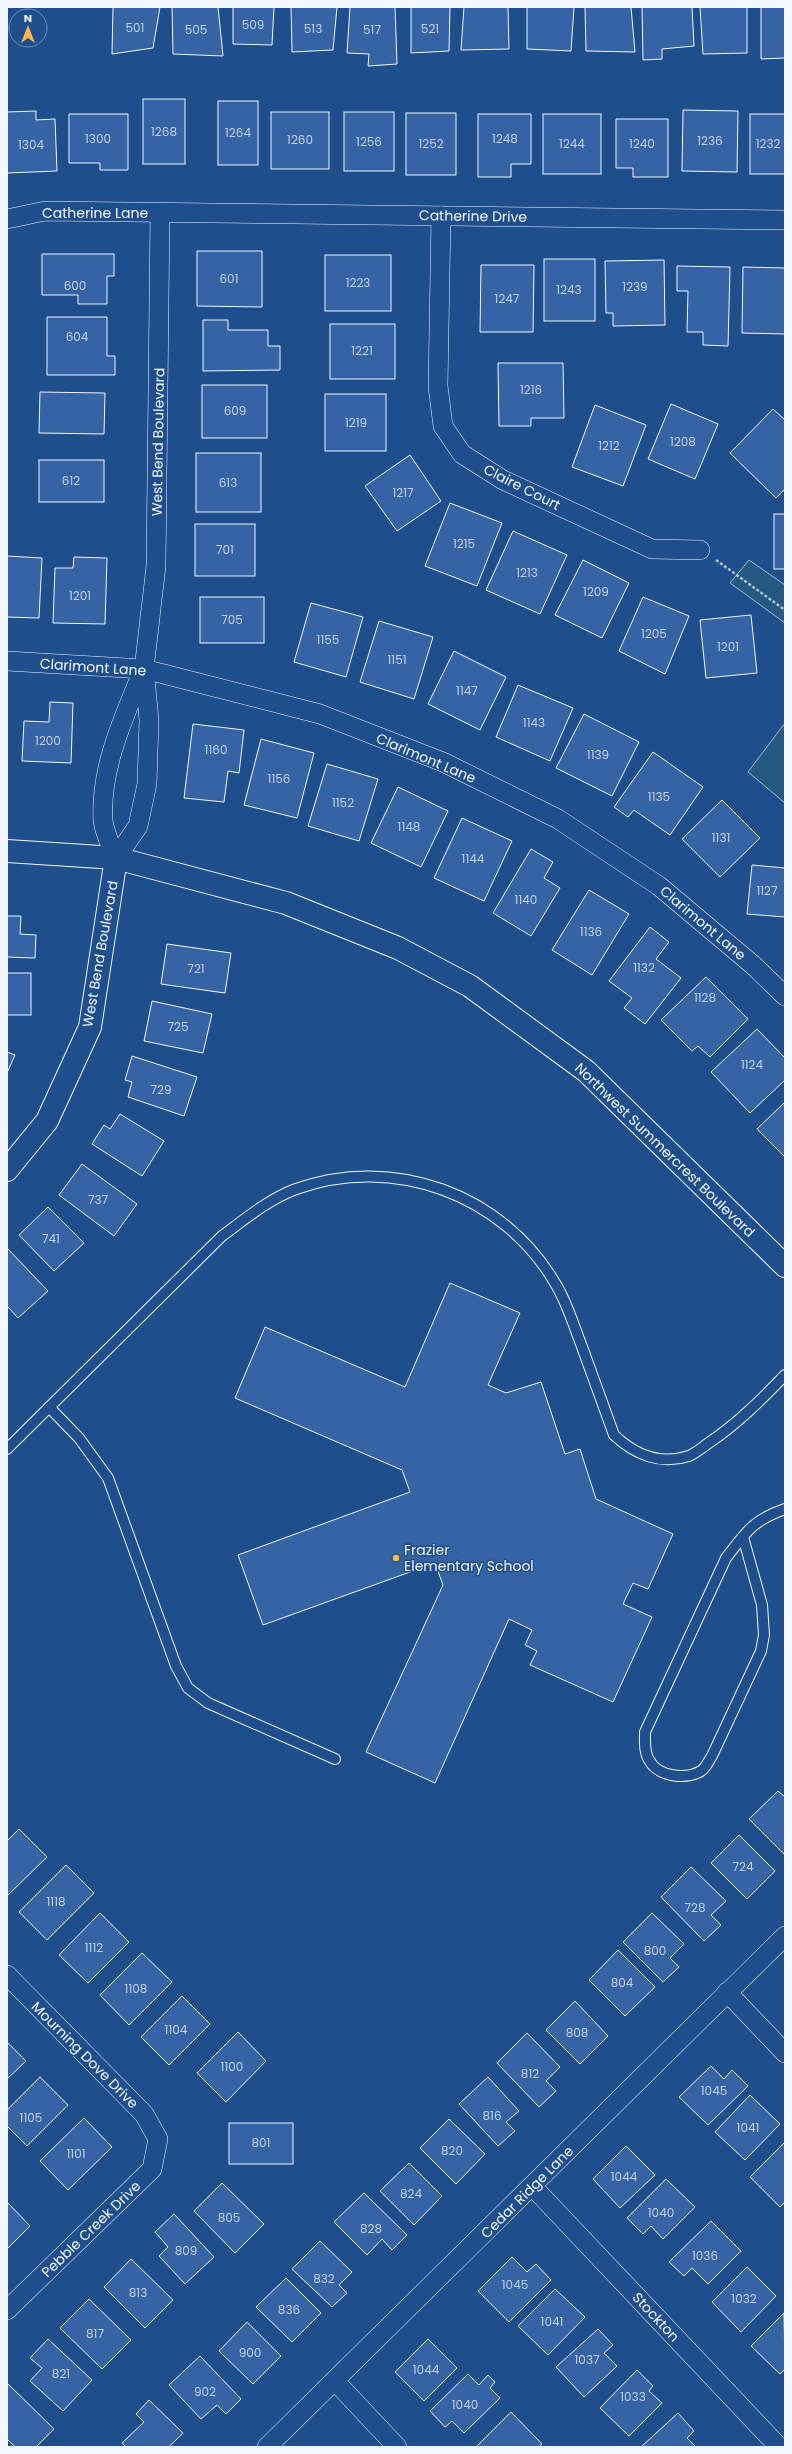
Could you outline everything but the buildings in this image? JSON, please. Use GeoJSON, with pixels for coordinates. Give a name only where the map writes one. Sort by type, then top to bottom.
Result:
{"type":"FeatureCollection","features":[{"type":"Feature","properties":{"kind":"street","name":"Catherine Lane"},"geometry":{"type":"LineString","coordinates":[[7,219],[45,212],[160,213]]}},
{"type":"Feature","properties":{"kind":"street","name":"Catherine Drive"},"geometry":{"type":"LineString","coordinates":[[160,213],[785,220]]}},
{"type":"Feature","properties":{"kind":"street","name":"West Bend Boulevard"},"geometry":{"type":"LineString","coordinates":[[7,1170],[47,1121],[90,1026],[116,858],[138,826],[147,784],[149,720],[144,669],[156,566],[160,213]]}},
{"type":"Feature","properties":{"kind":"street","name":"Claire Court"},"geometry":{"type":"LineString","coordinates":[[441,216],[438,386],[443,426],[462,454],[503,480],[652,549],[700,550]]}},
{"type":"Feature","properties":{"kind":"street","name":"Clarimont Lane"},"geometry":{"type":"LineString","coordinates":[[7,661],[144,669],[320,714],[443,762],[558,820],[659,886],[754,965],[785,996]]}},
{"type":"Feature","properties":{"kind":"street","name":"West Bend Boulevard"},"geometry":{"type":"LineString","coordinates":[[116,858],[103,822],[104,786],[119,733],[144,669]]}},
{"type":"Feature","properties":{"kind":"street","name":"Northwest Summercrest Boulevard"},"geometry":{"type":"LineString","coordinates":[[7,851],[116,858],[286,903],[398,948],[470,986],[586,1071],[785,1266]]}},
{"type":"Feature","properties":{"kind":"street","name":"Cedar Ridge Lane"},"geometry":{"type":"LineString","coordinates":[[267,2447],[533,2187],[727,1992],[785,1936]]}},
{"type":"Feature","properties":{"kind":"street","name":"Mourning Dove Drive"},"geometry":{"type":"LineString","coordinates":[[7,1975],[144,2114],[158,2139]]}},
{"type":"Feature","properties":{"kind":"street"},"geometry":{"type":"LineString","coordinates":[[727,1992],[785,2053]]}},
{"type":"Feature","properties":{"kind":"street","name":"Pebble Creek Drive"},"geometry":{"type":"LineString","coordinates":[[7,2310],[152,2169],[158,2139]]}},
{"type":"Feature","properties":{"kind":"street","name":"Stockton"},"geometry":{"type":"LineString","coordinates":[[533,2187],[779,2447]]}},
{"type":"Feature","properties":{"kind":"street"},"geometry":{"type":"LineString","coordinates":[[335,2381],[397,2447]]}},
{"type":"Feature","properties":{"kind":"lane"},"geometry":{"type":"LineString","coordinates":[[7,1449],[222,1236],[256,1210],[295,1190],[331,1180],[368,1176],[403,1178],[439,1187],[497,1217],[523,1241],[541,1260],[556,1284],[568,1309],[614,1435],[629,1449],[646,1456],[666,1460],[690,1456],[744,1418],[785,1376]]}},
{"type":"Feature","properties":{"kind":"lane"},"geometry":{"type":"LineString","coordinates":[[49,1407],[79,1438],[108,1478],[176,1666],[188,1688],[208,1703],[335,1759]]}},
{"type":"Feature","properties":{"kind":"lane"},"geometry":{"type":"LineString","coordinates":[[743,1536],[765,1620],[761,1650],[712,1756],[703,1770],[687,1777],[670,1774],[657,1769],[649,1760],[645,1732],[726,1558],[743,1536],[751,1526],[768,1515],[785,1509]]}},
{"type":"Feature","properties":{"kind":"path"},"geometry":{"type":"LineString","coordinates":[[700,550],[735,571],[785,610]]}},
{"type":"Feature","properties":{"kind":"shaded area"},"geometry":{"type":"Polygon","coordinates":[[[749,560],[785,585],[785,623],[730,583],[749,560]]]}},
{"type":"Feature","properties":{"kind":"shaded area"},"geometry":{"type":"Polygon","coordinates":[[[785,723],[785,803],[748,772],[785,723]]]}},
{"type":"Feature","properties":{"kind":"place","name":"Frazier Elementary School"},"geometry":{"type":"Point","coordinates":[396,1558]}}]}
